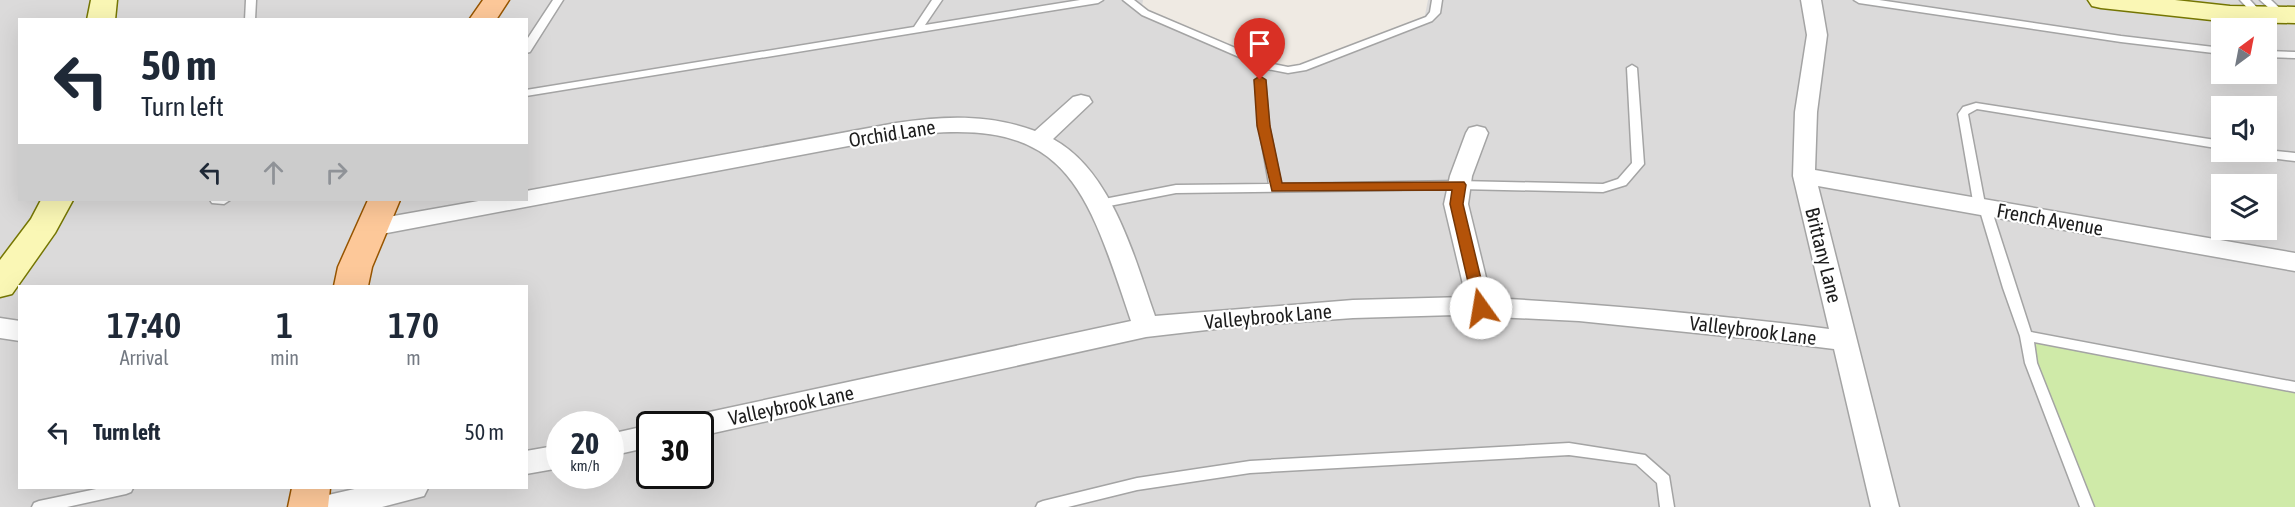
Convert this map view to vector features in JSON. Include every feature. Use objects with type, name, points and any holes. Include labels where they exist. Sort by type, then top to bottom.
[{"type":"main road","points":[[483,18],[496,0]]},
{"type":"main road","points":[[351,285],[355,267],[378,214]]},
{"type":"main road","points":[[308,507],[312,489]]},
{"type":"street","points":[[101,18],[104,0]]},
{"type":"street","name":"Brittany Lane","points":[[1811,0],[1817,35],[1806,112],[1804,176],[1885,507]]},
{"type":"street","points":[[2101,0],[2164,8],[2269,9]]},
{"type":"street","points":[[1038,140],[1081,102]]},
{"type":"street","name":"Orchid Lane","points":[[528,199],[933,126],[985,125],[1008,129],[1038,140],[1068,160],[1083,178],[1099,204],[1146,327]]},
{"type":"street","points":[[1477,133],[1459,185],[1456,204],[1481,308]]},
{"type":"street","name":"French Avenue","points":[[1804,176],[2295,262]]},
{"type":"street","points":[[0,285],[44,225],[56,201]]},
{"type":"street","name":"Orchid Lane","points":[[378,214],[506,201]]},
{"type":"street","name":"Valleybrook Lane","points":[[714,422],[1146,327],[1241,317],[1353,309],[1481,308],[1579,312],[1745,328],[1845,341]]},
{"type":"street","points":[[0,328],[18,331]]},
{"type":"street","points":[[528,463],[546,459]]},
{"type":"street","points":[[326,507],[409,489]]},
{"type":"lane","points":[[250,18],[251,0]]},
{"type":"lane","points":[[528,47],[558,0]]},
{"type":"lane","points":[[917,29],[937,0]]},
{"type":"lane","points":[[528,93],[1098,0]]},
{"type":"lane","points":[[1128,0],[1145,13],[1270,67],[1288,70],[1302,68],[1429,19],[1435,13],[1437,0]]},
{"type":"lane","points":[[1859,0],[2121,39],[2211,50]]},
{"type":"lane","points":[[2277,55],[2295,56]]},
{"type":"lane","points":[[1099,204],[1176,189],[1459,185],[1603,188],[1622,182],[1638,164],[1632,68]]},
{"type":"lane","points":[[1260,80],[1264,126],[1276,188]]},
{"type":"lane","points":[[2087,507],[2031,363],[2026,336],[1982,207],[1963,114],[1967,109],[1976,106],[2211,143]]},
{"type":"lane","points":[[2277,155],[2295,157]]},
{"type":"lane","points":[[2026,336],[2295,387]]},
{"type":"lane","points":[[1043,507],[1137,483],[1250,467],[1569,449],[1640,459],[1664,480],[1667,507]]},
{"type":"lane","points":[[39,507],[121,489]]},
{"type":"shaded area","points":[[0,0],[1143,0],[1141,13],[1274,69],[1304,70],[1423,25],[1428,0],[2295,0],[2295,388],[2089,507],[0,507]]},
{"type":"green space","points":[[2020,335],[2295,388],[2295,507],[2089,507]]},
{"type":"route","points":[[1260,80],[1264,126],[1276,188],[1459,185],[1456,204],[1481,308]]}]
